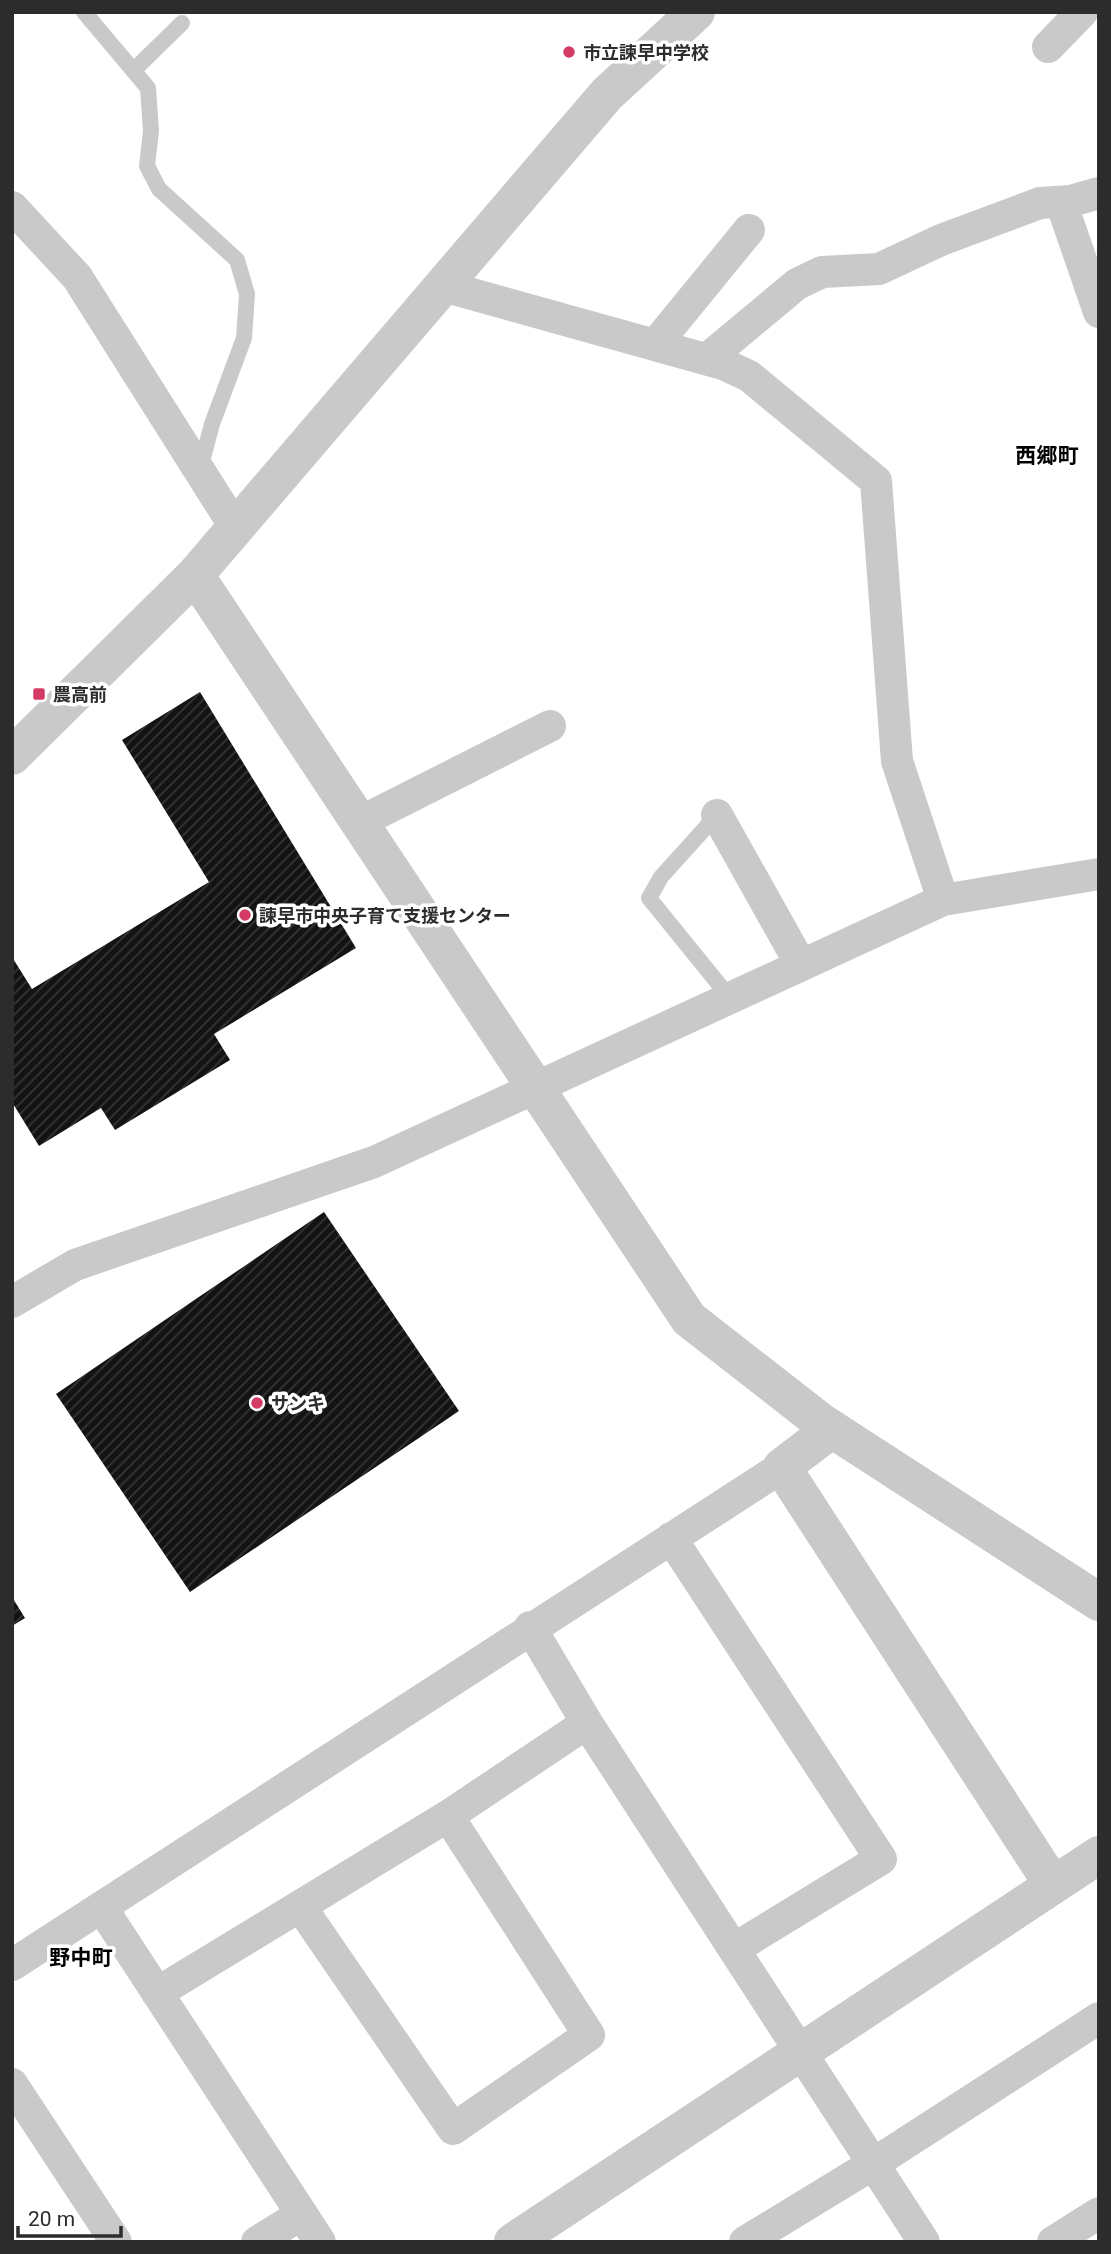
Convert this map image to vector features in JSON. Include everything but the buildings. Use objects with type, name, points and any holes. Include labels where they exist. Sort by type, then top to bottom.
[{"type":"street","points":[[12,756],[195,575],[607,94],[696,12]]},
{"type":"street","points":[[1048,47],[1082,12]]},
{"type":"street","points":[[707,359],[797,284],[822,272],[879,269],[941,240],[1040,203],[1061,202],[1099,193]]},
{"type":"street","points":[[1061,202],[1099,312]]},
{"type":"street","points":[[12,207],[76,277],[235,527]]},
{"type":"street","points":[[655,345],[750,230]]},
{"type":"street","points":[[443,286],[707,359],[749,376],[876,481],[897,761],[943,900]]},
{"type":"street","points":[[195,575],[690,1319],[832,1429],[1099,1602]]},
{"type":"street","points":[[360,822],[550,726]]},
{"type":"street","points":[[718,815],[801,965]]},
{"type":"street","points":[[12,1302],[75,1265],[374,1162],[943,900],[1099,874]]},
{"type":"street","points":[[12,1965],[530,1627],[782,1467],[832,1429]]},
{"type":"street","points":[[782,1467],[1053,1885]]},
{"type":"street","points":[[671,1538],[881,1859],[734,1949]]},
{"type":"street","points":[[530,1627],[587,1723],[924,2242]]},
{"type":"street","points":[[157,1993],[448,1816],[587,1723]]},
{"type":"street","points":[[300,1906],[453,2129],[589,2035],[448,1816]]},
{"type":"street","points":[[528,2238],[1099,1854]]},
{"type":"street","points":[[102,1908],[320,2242]]},
{"type":"street","points":[[745,2242],[873,2164],[1099,2018]]},
{"type":"street","points":[[12,2084],[116,2242]]},
{"type":"street","points":[[1053,2242],[1099,2213]]},
{"type":"street","points":[[257,2242],[302,2214]]},
{"type":"lane","points":[[84,12],[135,69],[148,88],[151,131],[147,166],[159,189],[237,260],[247,294],[243,338],[212,424],[199,471]]},
{"type":"lane","points":[[135,69],[182,23]]},
{"type":"lane","points":[[718,815],[661,877],[649,898],[730,998]]},
{"type":"place","name":"市立諫早中学校","points":[[569,52]]},
{"type":"place","name":"農高前","points":[[39,694]]},
{"type":"place","name":"諫早市中央子育て支援センター","points":[[245,915]]},
{"type":"place","name":"サンキ","points":[[257,1403]]},
{"type":"district","name":"西郷町","points":[[1047,456]]},
{"type":"district","name":"野中町","points":[[81,1958]]}]
